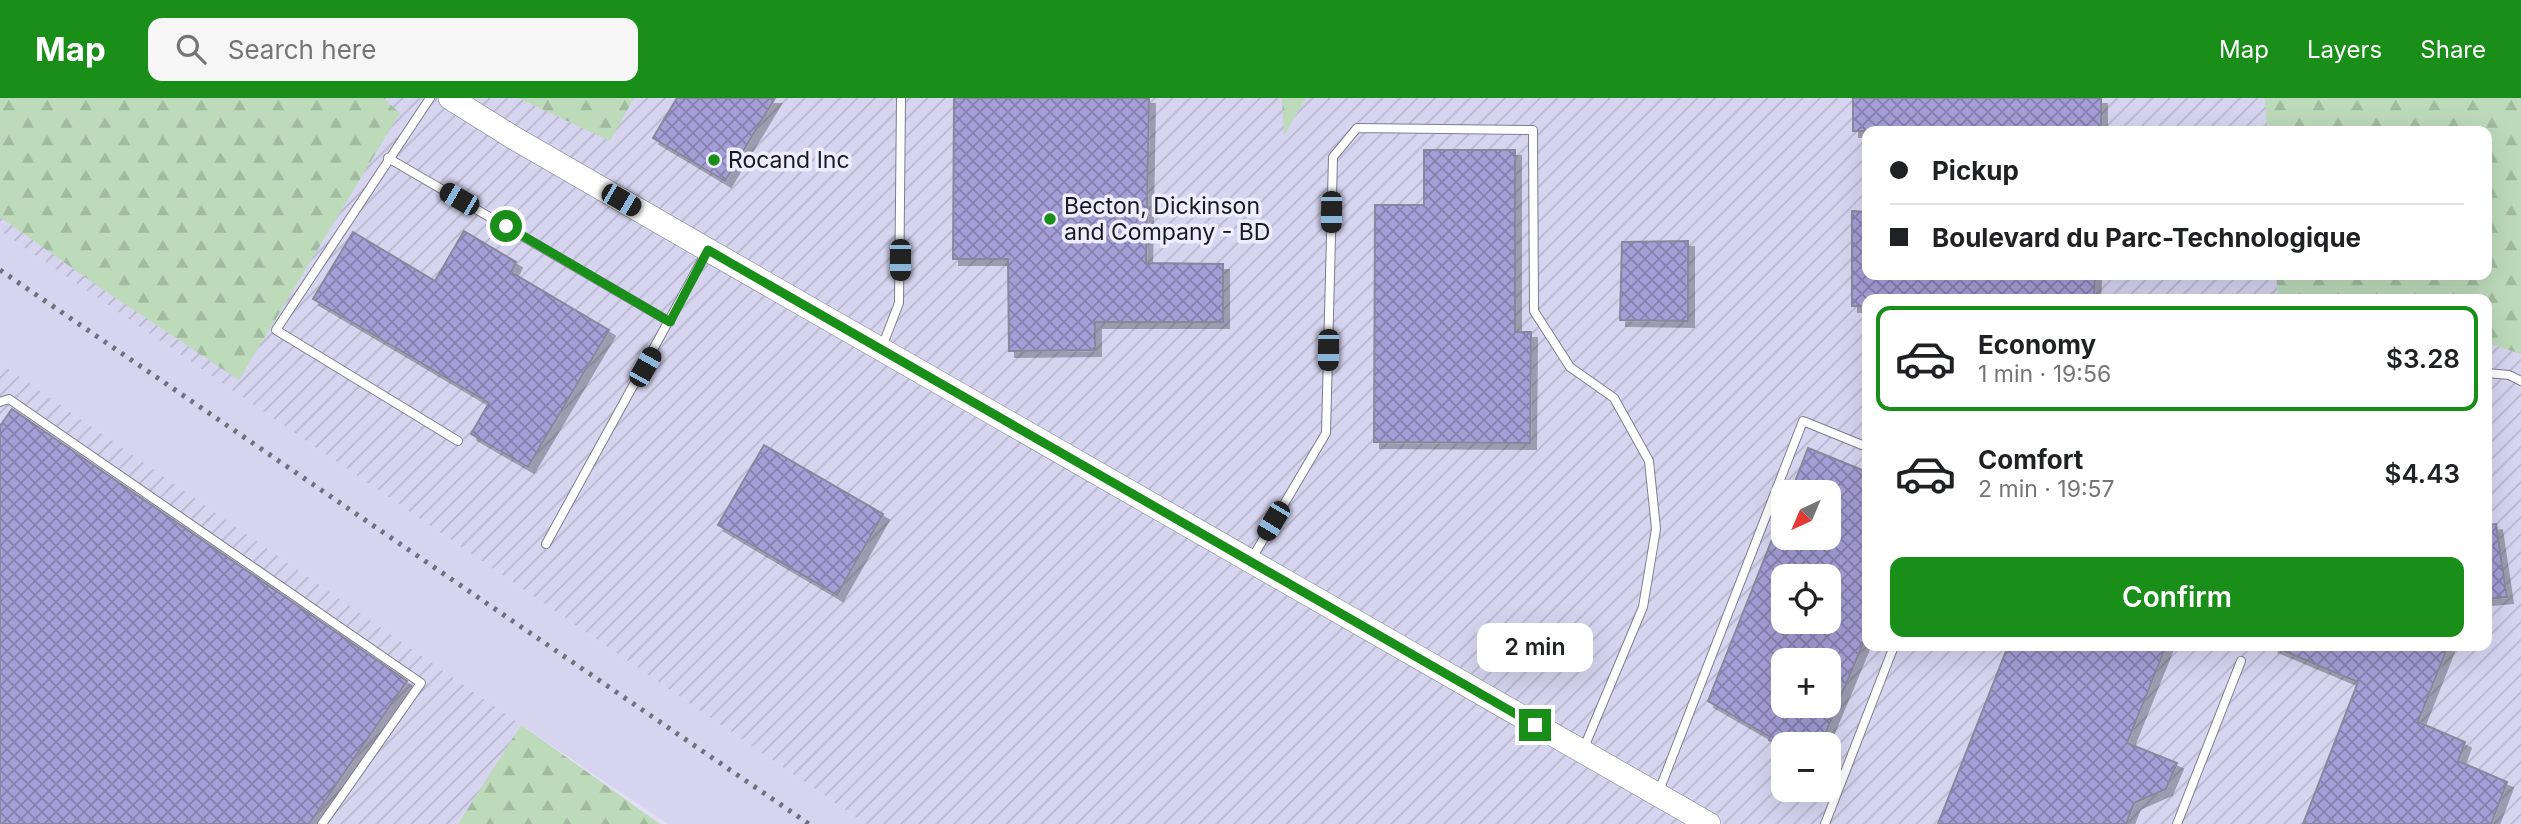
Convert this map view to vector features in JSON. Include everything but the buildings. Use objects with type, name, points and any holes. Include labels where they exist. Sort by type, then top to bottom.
[{"type":"street","points":[[450,98],[708,250],[1709,824]]},
{"type":"lane","points":[[430,98],[276,330],[458,441]]},
{"type":"lane","points":[[881,349],[899,303],[901,98]]},
{"type":"lane","points":[[1250,562],[1326,433],[1332,157],[1357,128],[1533,130],[1534,311],[1570,367],[1614,398],[1650,461],[1656,529],[1643,607],[1583,752]]},
{"type":"lane","points":[[388,158],[670,322]]},
{"type":"lane","points":[[546,544],[708,250]]},
{"type":"lane","points":[[2492,373],[2509,375],[2521,381]]},
{"type":"lane","points":[[0,402],[9,399],[421,683],[323,824]]},
{"type":"lane","points":[[1658,795],[1803,421],[1862,445]]},
{"type":"lane","points":[[1825,824],[1892,651]]},
{"type":"lane","points":[[2177,824],[2241,661]]},
{"type":"shaded area","points":[[0,98],[2521,98],[2521,824],[866,824],[0,231]]},
{"type":"shaded area","points":[[0,231],[866,824],[668,824],[521,725],[0,363]]},
{"type":"shaded area","points":[[0,363],[521,725],[660,824],[0,824]]},
{"type":"green space","points":[[0,98],[383,98],[400,113],[239,380],[0,217]]},
{"type":"green space","points":[[518,98],[634,98],[610,141]]},
{"type":"green space","points":[[1282,98],[1306,98],[1284,136]]},
{"type":"green space","points":[[2265,98],[2521,98],[2521,354],[2492,345],[2492,294],[2278,294],[2276,280],[2492,280],[2492,126],[2267,126]]},
{"type":"green space","points":[[521,725],[660,824],[458,824]]},
{"type":"railway","points":[[0,270],[809,824]]},
{"type":"place","name":"Rocand Inc","points":[[714,160]]},
{"type":"place","name":"Becton, Dickinson and Company - BD","points":[[1050,219]]},
{"type":"route","points":[[506,226],[670,322],[708,250],[1535,725]]}]
